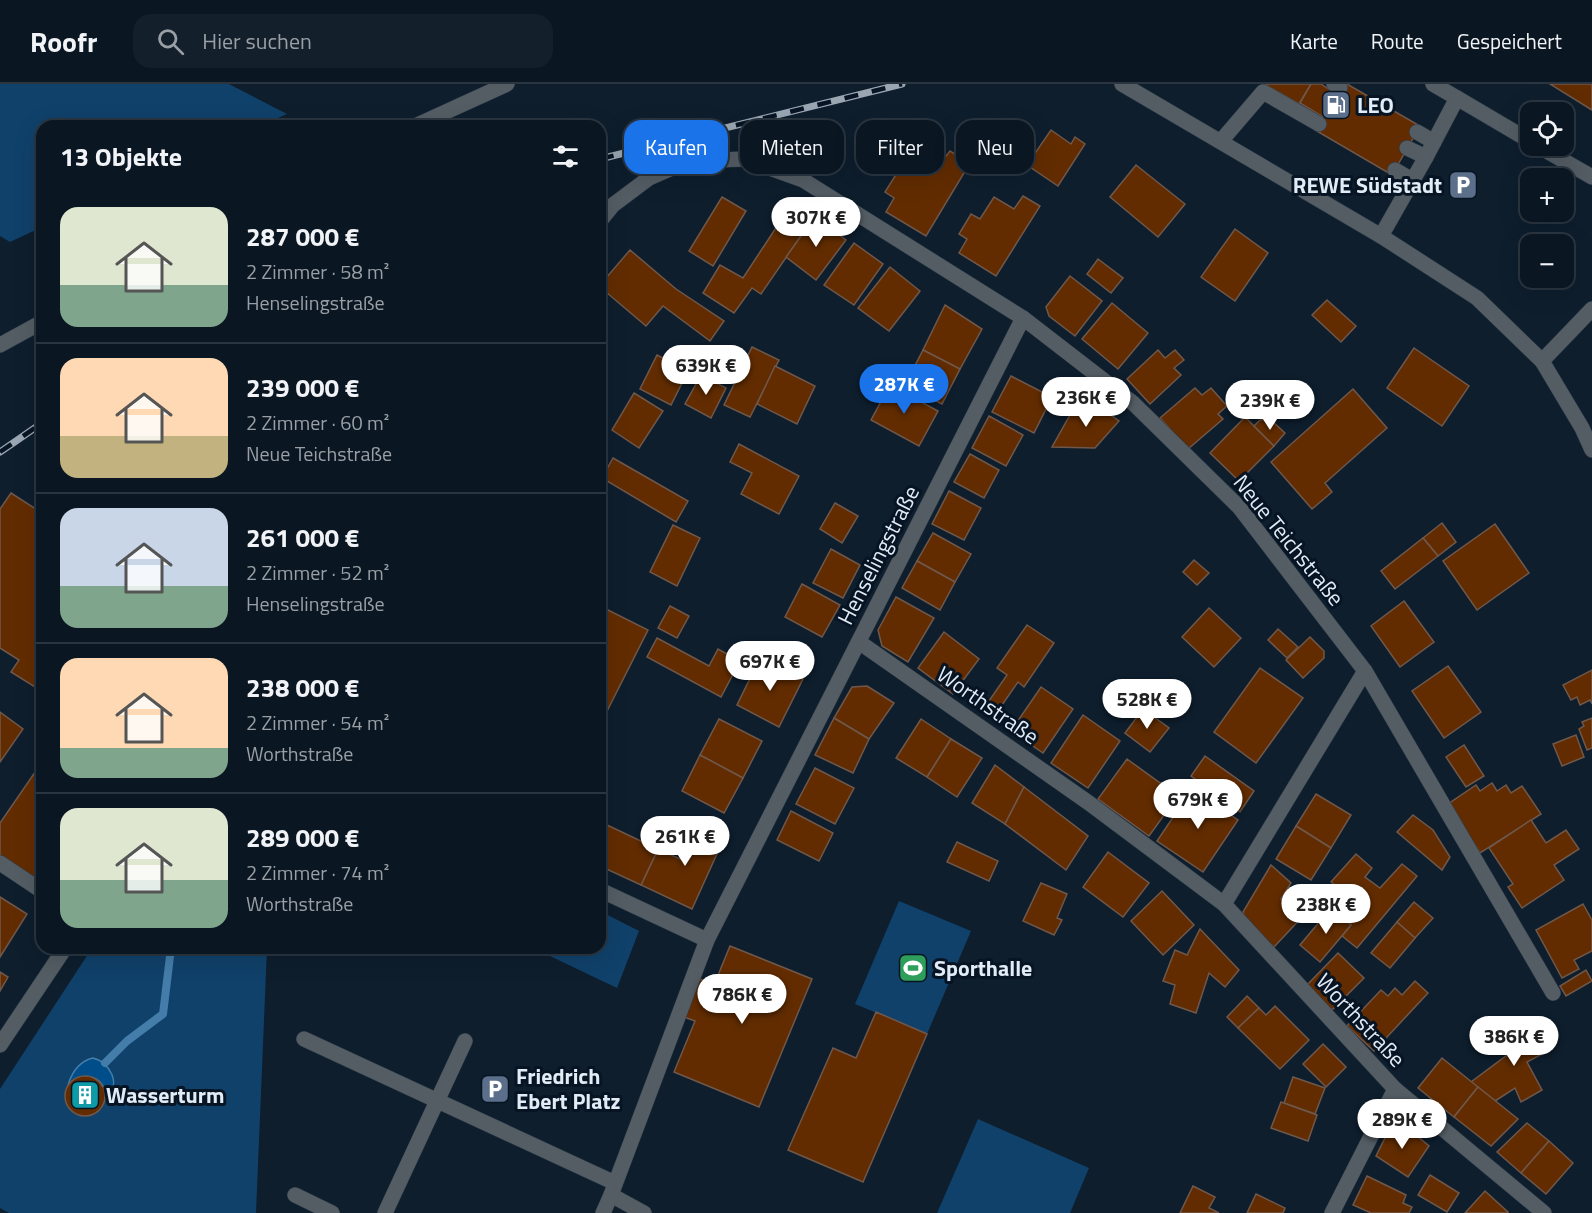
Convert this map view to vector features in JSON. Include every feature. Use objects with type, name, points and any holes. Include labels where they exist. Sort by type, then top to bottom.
[{"type":"street","points":[[428,120],[507,84]]},
{"type":"street","points":[[1122,84],[1381,236],[1477,298],[1542,361],[1582,428],[1592,450]]},
{"type":"street","points":[[1433,84],[1520,135]]},
{"type":"street","points":[[1221,141],[1264,88],[1316,119]]},
{"type":"street","points":[[1381,236],[1457,99]]},
{"type":"street","points":[[1417,132],[1434,142]]},
{"type":"street","points":[[1407,148],[1426,157]]},
{"type":"street","points":[[1555,156],[1592,177]]},
{"type":"street","name":"Neue Teichstraße","points":[[606,214],[613,205],[649,178],[688,161],[745,159],[803,180],[1023,318],[1133,403],[1239,507],[1365,670],[1553,993]]},
{"type":"street","points":[[1395,170],[1412,180]]},
{"type":"street","points":[[1542,361],[1592,309]]},
{"type":"street","name":"Henselingstraße","points":[[603,1213],[707,940],[1023,318]]},
{"type":"street","points":[[0,345],[36,325]]},
{"type":"street","name":"Worthstraße","points":[[859,642],[1089,803],[1224,904],[1395,1089],[1544,1213]]},
{"type":"street","points":[[1224,904],[1365,670]]},
{"type":"street","points":[[0,863],[36,887]]},
{"type":"street","points":[[606,893],[707,940]]},
{"type":"street","points":[[0,1045],[61,954]]},
{"type":"street","points":[[304,1039],[437,1100],[613,1189],[644,1213]]},
{"type":"street","points":[[385,1213],[465,1041]]},
{"type":"street","points":[[1332,1213],[1395,1089]]},
{"type":"street","points":[[295,1195],[332,1213]]},
{"type":"shaded area","points":[[0,84],[229,84],[287,114],[274,120],[36,120],[36,230],[10,242],[0,236]]},
{"type":"shaded area","name":"Sporthalle","points":[[899,901],[971,931],[927,1034],[855,1004]]},
{"type":"shaded area","points":[[606,914],[639,931],[617,988],[546,954],[606,954]]},
{"type":"shaded area","points":[[88,954],[267,954],[256,1213],[9,1213],[0,1208],[0,1089]]},
{"type":"shaded area","points":[[93,1058],[104,1064],[112,1074],[113,1086],[106,1097],[101,1083],[92,1077],[80,1078],[68,1085],[77,1068]]},
{"type":"shaded area","points":[[978,1119],[1089,1168],[1070,1213],[937,1213]]},
{"type":"building","points":[[1264,84],[1311,84],[1299,104]]},
{"type":"building","points":[[1311,84],[1321,84],[1336,94],[1342,84],[1347,84],[1420,126],[1392,175],[1315,130],[1323,117],[1300,103]]},
{"type":"building","points":[[1550,84],[1592,84],[1592,110]]},
{"type":"building","points":[[1051,130],[1071,144],[1075,137],[1085,144],[1058,186],[1034,170],[1034,155]]},
{"type":"building","points":[[950,151],[956,155],[956,174],[963,174],[926,236],[886,212],[894,198],[885,192],[896,174],[944,174],[944,159]]},
{"type":"building","points":[[1136,165],[1185,204],[1158,237],[1110,197]]},
{"type":"building","points":[[1023,196],[1040,206],[996,276],[959,253],[967,239],[959,234],[971,214],[980,219],[994,197],[1014,209]]},
{"type":"building","points":[[722,197],[746,211],[713,266],[689,251]]},
{"type":"building","points":[[783,217],[805,230],[761,294],[752,288],[734,313],[703,293],[720,265],[743,278]]},
{"type":"building","points":[[815,217],[846,240],[816,280],[786,257]]},
{"type":"building","points":[[1235,229],[1268,253],[1235,301],[1201,277]]},
{"type":"building","points":[[854,243],[883,264],[854,305],[824,285]]},
{"type":"building","points":[[630,250],[676,289],[724,321],[710,341],[663,306],[646,326],[606,292],[606,278]]},
{"type":"building","points":[[1098,259],[1123,278],[1111,293],[1087,274]]},
{"type":"building","points":[[890,267],[920,291],[889,331],[858,308]]},
{"type":"building","points":[[1070,276],[1102,301],[1075,336],[1049,316],[1046,307]]},
{"type":"building","points":[[1327,300],[1356,326],[1341,342],[1312,315]]},
{"type":"building","points":[[1112,303],[1148,333],[1118,369],[1082,339]]},
{"type":"building","points":[[945,305],[982,329],[960,369],[923,350]]},
{"type":"building","points":[[752,347],[779,360],[750,417],[724,405]]},
{"type":"building","points":[[1414,348],[1469,386],[1442,426],[1387,388]]},
{"type":"building","points":[[923,350],[960,369],[942,404],[905,385]]},
{"type":"building","points":[[1158,350],[1165,358],[1175,350],[1184,360],[1174,368],[1181,375],[1150,404],[1127,379]]},
{"type":"building","points":[[657,355],[688,371],[671,405],[640,389]]},
{"type":"building","points":[[775,366],[815,386],[797,424],[757,404]]},
{"type":"building","points":[[701,375],[726,388],[711,418],[685,404]]},
{"type":"building","points":[[1011,376],[1052,397],[1034,433],[992,412]]},
{"type":"building","points":[[890,385],[938,411],[919,446],[871,420]]},
{"type":"building","points":[[1195,388],[1202,395],[1211,388],[1227,406],[1218,414],[1223,419],[1188,449],[1160,418]]},
{"type":"building","points":[[1353,389],[1387,428],[1325,483],[1332,492],[1312,509],[1271,462]]},
{"type":"building","points":[[634,393],[663,411],[639,448],[612,430]]},
{"type":"building","points":[[1092,402],[1119,421],[1095,448],[1052,447],[1070,415]]},
{"type":"building","points":[[989,416],[1023,435],[1006,466],[972,448]]},
{"type":"building","points":[[1245,417],[1274,446],[1239,481],[1210,453]]},
{"type":"building","points":[[1270,419],[1285,433],[1274,446],[1254,426],[1260,420]]},
{"type":"building","points":[[739,444],[799,476],[779,514],[741,494],[752,473],[730,462]]},
{"type":"building","points":[[970,454],[999,470],[984,498],[954,482]]},
{"type":"building","points":[[613,458],[688,501],[676,522],[606,480],[606,471]]},
{"type":"building","points":[[949,491],[981,508],[964,540],[932,524]]},
{"type":"building","points":[[11,493],[36,509],[35,687],[11,672],[19,660],[0,648],[0,509]]},
{"type":"building","points":[[835,503],[858,516],[842,543],[820,529]]},
{"type":"building","points":[[1442,523],[1456,542],[1438,556],[1423,538]]},
{"type":"building","points":[[1495,524],[1529,573],[1477,610],[1443,561]]},
{"type":"building","points":[[673,525],[700,538],[677,586],[650,572]]},
{"type":"building","points":[[933,533],[971,554],[955,582],[917,561]]},
{"type":"building","points":[[1423,538],[1438,556],[1395,589],[1381,571]]},
{"type":"building","points":[[831,549],[860,565],[843,598],[813,583]]},
{"type":"building","points":[[1194,560],[1209,573],[1197,585],[1183,572]]},
{"type":"building","points":[[917,561],[955,582],[940,610],[902,588]]},
{"type":"building","points":[[802,584],[840,605],[822,637],[785,617]]},
{"type":"building","points":[[896,597],[934,618],[908,662],[882,646],[878,630]]},
{"type":"building","points":[[1404,601],[1434,642],[1400,667],[1371,626]]},
{"type":"building","points":[[670,606],[689,616],[677,638],[658,628]]},
{"type":"building","points":[[1209,608],[1241,638],[1214,667],[1182,637]]},
{"type":"building","points":[[606,609],[648,630],[606,713]]},
{"type":"building","points":[[1027,625],[1054,643],[1024,687],[1018,682],[993,718],[982,711],[1007,675],[997,668]]},
{"type":"building","points":[[1278,629],[1298,647],[1287,658],[1268,640]]},
{"type":"building","points":[[944,632],[979,659],[953,694],[918,668]]},
{"type":"building","points":[[1310,637],[1324,651],[1324,658],[1303,678],[1286,660]]},
{"type":"building","points":[[657,638],[709,666],[718,649],[740,661],[721,697],[647,657]]},
{"type":"building","points":[[760,658],[803,679],[779,727],[737,705]]},
{"type":"building","points":[[1448,666],[1481,712],[1444,738],[1412,691]]},
{"type":"building","points":[[1260,668],[1303,698],[1256,763],[1214,732]]},
{"type":"building","points":[[1592,670],[1592,704],[1590,700],[1580,705],[1577,697],[1571,700],[1563,685]]},
{"type":"building","points":[[867,686],[894,703],[869,739],[834,718],[852,687]]},
{"type":"building","points":[[1041,687],[1073,709],[1043,753],[1011,731]]},
{"type":"building","points":[[1143,709],[1169,728],[1150,752],[1125,733]]},
{"type":"building","points":[[0,712],[23,729],[0,762]]},
{"type":"building","points":[[1083,715],[1120,741],[1088,788],[1051,763]]},
{"type":"building","points":[[834,718],[869,739],[853,773],[815,755]]},
{"type":"building","points":[[1592,718],[1592,748],[1587,750],[1579,729],[1584,726],[1582,722]]},
{"type":"building","points":[[719,719],[762,741],[743,778],[700,755]]},
{"type":"building","points":[[921,719],[951,739],[927,777],[896,758]]},
{"type":"building","points":[[1576,735],[1584,757],[1562,766],[1553,744]]},
{"type":"building","points":[[951,739],[982,758],[957,797],[927,777]]},
{"type":"building","points":[[1464,745],[1484,776],[1466,787],[1446,757]]},
{"type":"building","points":[[700,755],[743,778],[724,813],[682,791]]},
{"type":"building","points":[[1205,756],[1254,791],[1240,812],[1191,776]]},
{"type":"building","points":[[1127,759],[1178,796],[1149,836],[1098,799]]},
{"type":"building","points":[[995,765],[1024,787],[1005,824],[972,803]]},
{"type":"building","points":[[815,768],[854,788],[835,824],[796,804]]},
{"type":"building","points":[[36,771],[36,879],[34,882],[0,859],[0,823]]},
{"type":"building","points":[[1492,783],[1497,791],[1506,785],[1511,793],[1522,786],[1541,814],[1480,853],[1448,804],[1476,785],[1480,791]]},
{"type":"building","points":[[1024,787],[1088,836],[1066,870],[1005,824]]},
{"type":"building","points":[[1192,789],[1238,820],[1203,872],[1157,841]]},
{"type":"building","points":[[1316,794],[1351,815],[1331,848],[1296,826]]},
{"type":"building","points":[[791,811],[833,833],[819,861],[777,840]]},
{"type":"building","points":[[1413,815],[1433,830],[1450,857],[1442,870],[1397,832]]},
{"type":"building","points":[[1531,820],[1546,843],[1566,830],[1579,849],[1554,865],[1564,880],[1522,908],[1508,887],[1513,884],[1489,848]]},
{"type":"building","points":[[697,821],[726,834],[692,909],[641,885],[658,849],[680,859]]},
{"type":"building","points":[[607,825],[658,849],[641,885],[606,869]]},
{"type":"building","points":[[1296,826],[1331,848],[1311,880],[1276,859]]},
{"type":"building","points":[[957,842],[998,861],[989,881],[947,862]]},
{"type":"building","points":[[1108,852],[1149,883],[1123,917],[1083,887]]},
{"type":"building","points":[[1356,854],[1372,868],[1365,877],[1380,888],[1402,864],[1417,876],[1357,948],[1342,936],[1351,925],[1331,908],[1346,893],[1331,882]]},
{"type":"building","points":[[1271,865],[1291,883],[1281,899],[1303,916],[1274,947],[1247,923],[1243,912]]},
{"type":"building","points":[[1041,883],[1067,894],[1057,918],[1062,920],[1054,935],[1023,921]]},
{"type":"building","points":[[1162,891],[1194,925],[1163,955],[1131,921]]},
{"type":"building","points":[[0,897],[27,914],[0,957]]},
{"type":"building","points":[[1414,902],[1433,918],[1415,938],[1397,922]]},
{"type":"building","points":[[1583,904],[1592,920],[1592,951],[1574,960],[1579,969],[1562,978],[1536,930]]},
{"type":"building","points":[[1331,908],[1351,925],[1320,962],[1300,945]]},
{"type":"building","points":[[1397,922],[1415,938],[1390,968],[1371,953]]},
{"type":"building","points":[[1200,929],[1239,970],[1225,987],[1209,973],[1196,1013],[1170,1004],[1175,985],[1163,981],[1175,950],[1187,955]]},
{"type":"building","points":[[730,946],[812,979],[759,1107],[674,1072],[695,1021],[684,1017],[700,979],[714,985]]},
{"type":"building","points":[[1338,953],[1364,978],[1332,1010],[1307,985]]},
{"type":"building","points":[[1586,970],[1592,981],[1566,996],[1560,986]]},
{"type":"building","points":[[0,972],[8,977],[0,991]]},
{"type":"building","points":[[1415,981],[1428,993],[1374,1051],[1347,1026],[1381,990],[1388,996],[1395,988],[1402,995]]},
{"type":"building","points":[[1247,996],[1259,1008],[1238,1028],[1227,1017]]},
{"type":"building","points":[[1275,1006],[1309,1040],[1280,1069],[1238,1028],[1259,1008],[1266,1015]]},
{"type":"building","points":[[876,1012],[927,1034],[863,1182],[788,1150],[833,1048],[856,1058]]},
{"type":"building","points":[[1527,1021],[1546,1052],[1527,1062],[1542,1090],[1521,1102],[1515,1088],[1495,1101],[1471,1082],[1515,1049],[1504,1033]]},
{"type":"building","points":[[1323,1044],[1346,1067],[1326,1087],[1303,1064]]},
{"type":"building","points":[[1442,1058],[1478,1087],[1454,1117],[1418,1088]]},
{"type":"building","name":"Wasserturm","points":[[85,1076],[93,1077],[99,1082],[104,1088],[104,1104],[99,1110],[93,1115],[85,1116],[77,1115],[71,1110],[66,1104],[65,1096],[66,1088],[71,1082],[77,1077]]},
{"type":"building","points":[[1293,1077],[1325,1088],[1315,1114],[1284,1103]]},
{"type":"building","points":[[1478,1087],[1518,1119],[1491,1146],[1454,1117]]},
{"type":"building","points":[[1281,1102],[1317,1115],[1308,1141],[1271,1128]]},
{"type":"building","points":[[1527,1123],[1549,1141],[1521,1173],[1497,1152]]},
{"type":"building","points":[[1404,1125],[1429,1146],[1408,1177],[1376,1156],[1390,1128]]},
{"type":"building","points":[[1549,1141],[1573,1163],[1546,1194],[1521,1173]]},
{"type":"building","points":[[1430,1175],[1459,1193],[1447,1212],[1418,1195]]},
{"type":"building","points":[[1367,1176],[1406,1195],[1403,1203],[1412,1207],[1409,1213],[1371,1213],[1353,1205]]},
{"type":"building","points":[[1193,1186],[1215,1197],[1209,1208],[1219,1213],[1180,1213]]},
{"type":"building","points":[[1485,1191],[1508,1212],[1508,1213],[1465,1213]]},
{"type":"building","points":[[1256,1194],[1285,1208],[1283,1213],[1247,1213]]},
{"type":"waterway","points":[[105,1063],[127,1041],[163,1014],[170,954]]},
{"type":"railway","points":[[606,158],[902,84]]},
{"type":"railway","points":[[0,452],[36,427]]},
{"type":"place","name":"LEO","points":[[1336,105]]},
{"type":"place","name":"REWE Südstadt","points":[[1463,185]]},
{"type":"place","name":"Sporthalle","points":[[913,968]]},
{"type":"place","name":"Friedrich Ebert Platz","points":[[495,1089]]},
{"type":"place","name":"Wasserturm","points":[[85,1095]]}]
